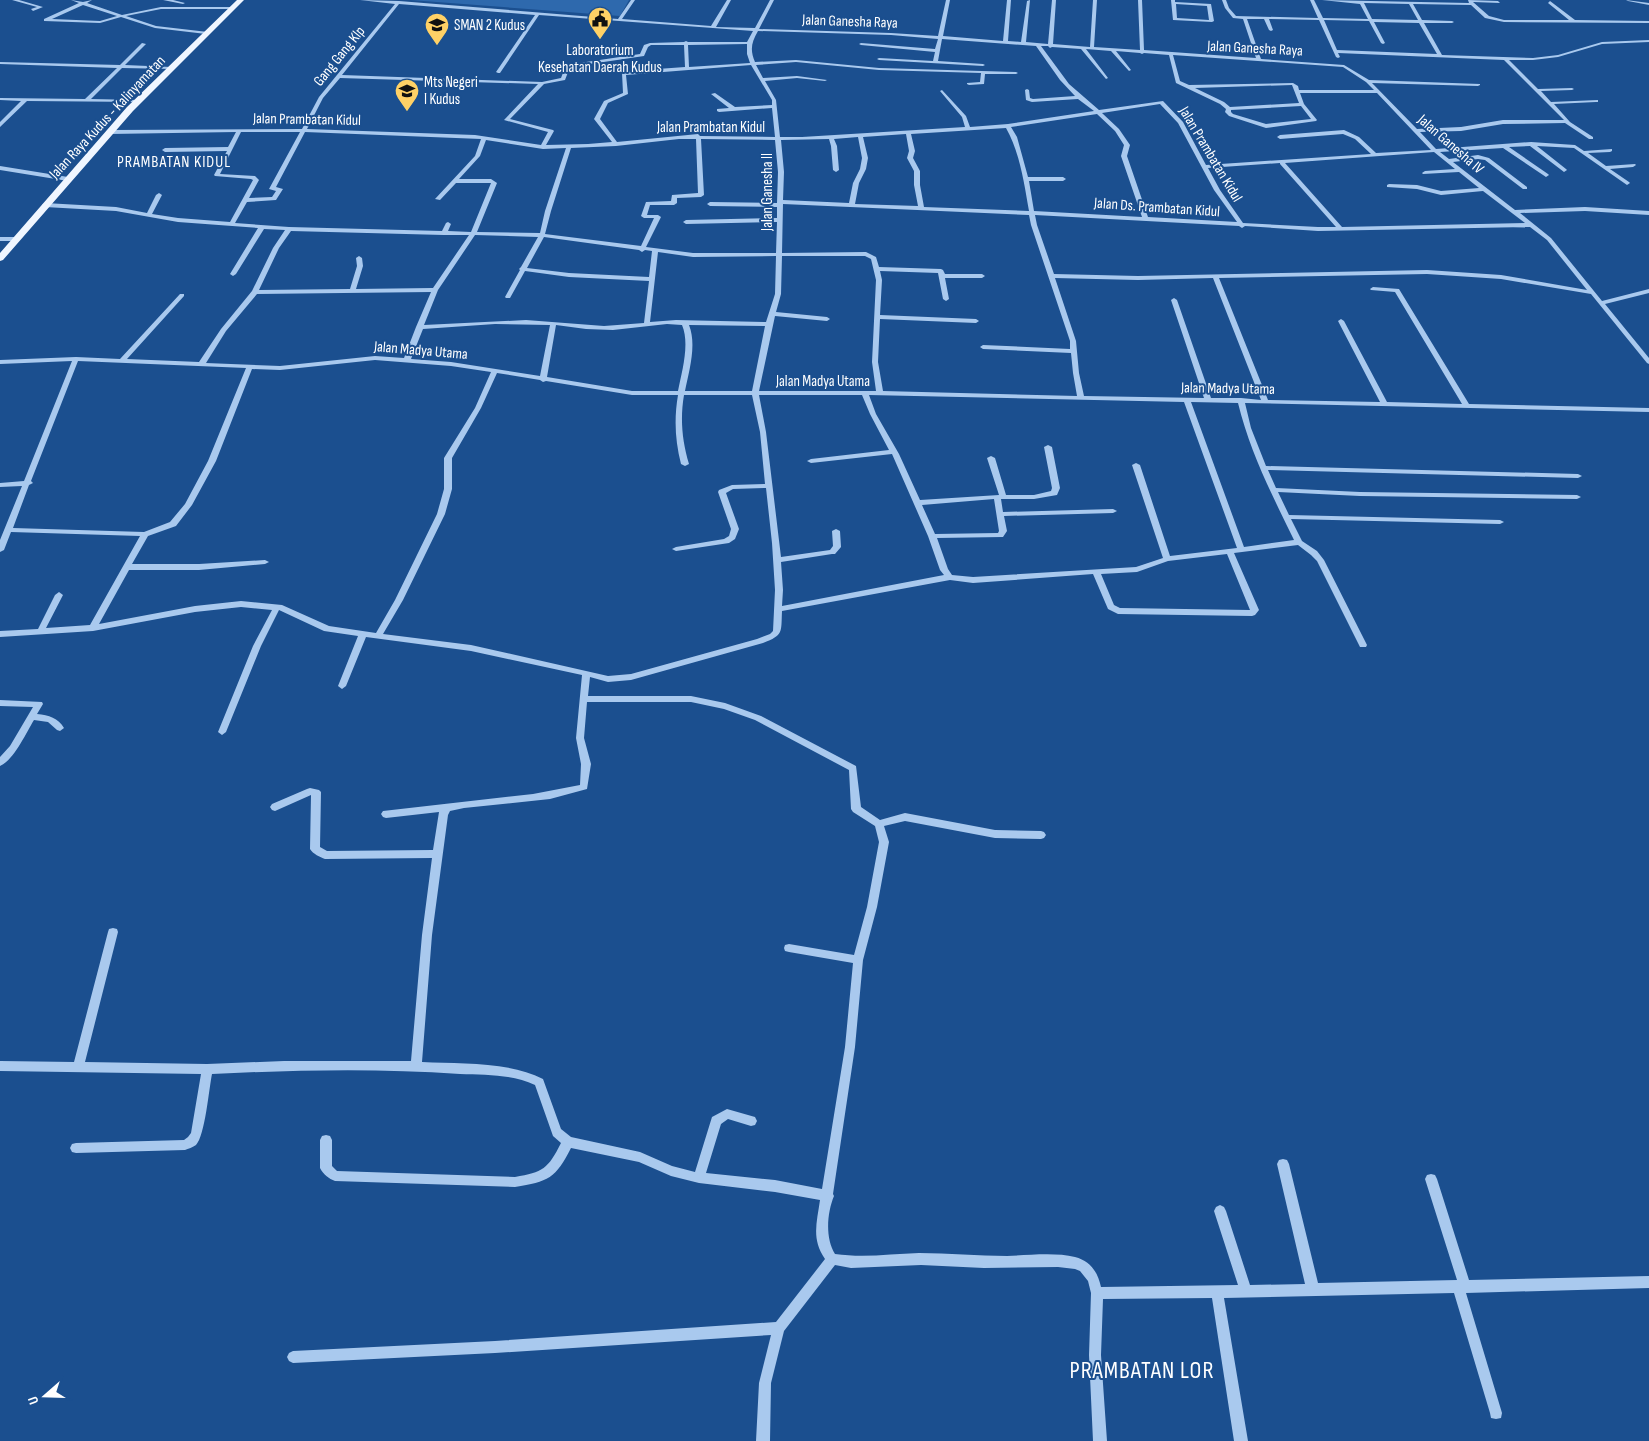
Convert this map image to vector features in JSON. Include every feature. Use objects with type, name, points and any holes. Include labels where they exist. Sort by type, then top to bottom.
[{"type":"main road","name":"Jalan Raya Kudus - Kalinyamatan","points":[[0,258],[138,101],[241,0]]},
{"type":"street","points":[[14,0],[41,7],[33,10]]},
{"type":"street","points":[[73,0],[155,27],[206,33]]},
{"type":"street","points":[[90,0],[46,20],[90,23],[147,10],[184,7],[233,8]]},
{"type":"street","points":[[165,0],[184,4],[184,7]]},
{"type":"street","name":"Jalan Ganesha Raya","points":[[362,0],[714,28],[940,38],[1092,50],[1338,65]]},
{"type":"street","points":[[619,20],[632,0]]},
{"type":"street","points":[[714,28],[728,0]]},
{"type":"street","points":[[338,76],[542,83],[563,78],[568,66],[642,55],[648,45],[678,42],[749,43],[754,30],[772,0]]},
{"type":"street","points":[[936,62],[948,0]]},
{"type":"street","points":[[1005,43],[1009,0]]},
{"type":"street","points":[[1050,47],[1054,0]]},
{"type":"street","points":[[1092,50],[1095,0]]},
{"type":"street","points":[[1140,0],[1142,53]]},
{"type":"street","points":[[1224,0],[1232,15],[1245,18],[1452,22]]},
{"type":"street","points":[[1312,0],[1336,52],[1338,65]]},
{"type":"street","points":[[1324,0],[1360,3],[1383,1],[1498,2]]},
{"type":"street","points":[[1628,0],[1649,4]]},
{"type":"street","points":[[1023,44],[1029,1]]},
{"type":"street","name":"Gang Gang Klp","points":[[303,129],[338,76],[400,2]]},
{"type":"street","points":[[1173,2],[1209,5],[1212,21],[1175,19],[1173,2]]},
{"type":"street","points":[[1410,2],[1440,56]]},
{"type":"street","points":[[1471,2],[1484,14],[1497,20],[1649,22]]},
{"type":"street","points":[[1550,2],[1573,21]]},
{"type":"street","points":[[1360,3],[1383,43]]},
{"type":"street","points":[[498,72],[538,14]]},
{"type":"street","points":[[1245,18],[1259,60]]},
{"type":"street","points":[[1266,18],[1271,30]]},
{"type":"street","points":[[1604,21],[1616,30]]},
{"type":"street","points":[[678,42],[685,25]]},
{"type":"street","points":[[1336,52],[1504,59],[1553,56],[1602,42],[1649,41]]},
{"type":"street","points":[[686,42],[687,67]]},
{"type":"street","name":"Jalan Ganesha II","points":[[749,43],[753,62],[772,94],[780,140],[781,203],[778,294],[769,324],[755,393]]},
{"type":"street","points":[[87,100],[144,44]]},
{"type":"street","points":[[861,44],[938,51]]},
{"type":"street","points":[[1038,45],[1054,70],[1078,97],[1099,110],[1118,130],[1127,145],[1124,156],[1145,218]]},
{"type":"street","points":[[1083,49],[1106,78]]},
{"type":"street","points":[[1113,51],[1129,70]]},
{"type":"street","points":[[1171,55],[1177,81],[1188,87],[1225,105],[1231,115],[1266,126],[1314,120],[1302,104],[1294,84],[1188,87]]},
{"type":"street","points":[[879,59],[933,64],[936,62],[983,65]]},
{"type":"street","points":[[1504,59],[1538,90],[1567,119],[1567,122]]},
{"type":"street","points":[[616,144],[597,119],[606,102],[626,94],[625,73],[753,62],[813,62],[879,69],[983,73],[1016,72]]},
{"type":"street","points":[[0,63],[171,68]]},
{"type":"street","name":"Jalan Ganesha IV","points":[[1338,65],[1356,72],[1368,81],[1434,150],[1549,239],[1649,362]]},
{"type":"street","points":[[969,84],[982,83],[983,73]]},
{"type":"street","points":[[762,80],[797,77],[824,80]]},
{"type":"street","points":[[1368,81],[1478,85]]},
{"type":"street","points":[[542,83],[507,120],[551,131],[542,147]]},
{"type":"street","points":[[1538,90],[1572,89]]},
{"type":"street","points":[[1027,90],[1028,99],[1032,101],[1078,97]]},
{"type":"street","points":[[942,91],[964,117],[968,129]]},
{"type":"street","points":[[1297,91],[1377,92]]},
{"type":"street","points":[[713,94],[732,108]]},
{"type":"street","points":[[0,99],[138,101]]},
{"type":"street","points":[[0,124],[26,99]]},
{"type":"street","points":[[1551,103],[1596,101]]},
{"type":"street","name":"Jalan Prambatan Kidul","points":[[110,132],[303,129],[484,138],[542,147],[616,144],[698,136],[780,140],[968,129],[1008,126],[1099,110],[1162,102],[1180,122],[1188,140],[1242,226]]},
{"type":"street","points":[[1229,109],[1302,104]]},
{"type":"street","points":[[719,110],[774,106]]},
{"type":"street","points":[[1415,131],[1461,129],[1504,122],[1567,122],[1591,138]]},
{"type":"street","points":[[1008,126],[1014,137],[1026,179],[1032,213],[1058,290],[1058,300],[1073,341],[1081,397]]},
{"type":"street","points":[[245,200],[274,199],[280,189],[272,189],[303,129]]},
{"type":"street","points":[[231,225],[256,180],[255,178],[217,175],[240,130]]},
{"type":"street","points":[[1280,137],[1345,132],[1356,138],[1375,155]]},
{"type":"street","points":[[908,133],[912,151],[910,158],[918,173],[917,185],[921,208]]},
{"type":"street","points":[[642,250],[658,216],[644,216],[648,203],[674,203],[674,196],[701,195],[698,136]]},
{"type":"street","points":[[852,204],[856,184],[866,158],[860,136]]},
{"type":"street","points":[[438,199],[477,156],[484,138]]},
{"type":"street","points":[[831,138],[834,146],[836,170]]},
{"type":"street","points":[[1206,168],[1531,144],[1573,146],[1585,152],[1627,183]]},
{"type":"street","points":[[1531,144],[1564,170]]},
{"type":"street","points":[[508,297],[542,236],[548,211],[570,146]]},
{"type":"street","points":[[1506,147],[1546,175]]},
{"type":"street","points":[[165,150],[229,149]]},
{"type":"street","points":[[1585,152],[1610,150]]},
{"type":"street","points":[[1447,161],[1474,158],[1487,159],[1524,188]]},
{"type":"street","points":[[1282,162],[1341,229]]},
{"type":"street","points":[[1606,168],[1634,165]]},
{"type":"street","points":[[0,168],[68,179]]},
{"type":"street","points":[[1425,173],[1459,170]]},
{"type":"street","points":[[1026,179],[1063,179]]},
{"type":"street","points":[[408,360],[419,327],[435,290],[473,234],[494,183],[491,180],[456,181]]},
{"type":"street","points":[[1390,186],[1417,187],[1441,194],[1484,189]]},
{"type":"street","points":[[149,215],[160,196]]},
{"type":"street","name":"Jalan Ds. Prambatan Kidul","points":[[710,204],[852,204],[1145,218],[1242,226],[1341,229],[1532,225]]},
{"type":"street","points":[[45,205],[103,208],[231,225],[289,230],[542,236],[693,255],[779,256],[860,253],[872,255],[878,280],[875,362],[880,394]]},
{"type":"street","points":[[1514,212],[1585,209],[1649,213]]},
{"type":"street","points":[[686,222],[780,220]]},
{"type":"street","points":[[444,233],[448,224]]},
{"type":"street","points":[[233,274],[262,227]]},
{"type":"street","points":[[201,365],[223,330],[255,292],[276,248],[289,230]]},
{"type":"street","points":[[0,239],[16,239]]},
{"type":"street","points":[[646,323],[655,251]]},
{"type":"street","points":[[352,292],[360,266],[358,258]]},
{"type":"street","points":[[522,269],[569,275],[652,279]]},
{"type":"street","points":[[876,269],[943,272],[946,300]]},
{"type":"street","points":[[1053,277],[1217,279],[1427,272],[1501,277],[1594,293]]},
{"type":"street","points":[[944,276],[982,276]]},
{"type":"street","points":[[1217,279],[1223,298],[1266,401]]},
{"type":"street","points":[[1373,289],[1397,290],[1467,406]]},
{"type":"street","points":[[255,292],[435,290]]},
{"type":"street","points":[[1602,303],[1649,291]]},
{"type":"street","points":[[122,360],[182,295]]},
{"type":"street","points":[[1174,300],[1208,400]]},
{"type":"street","points":[[772,314],[827,319]]},
{"type":"street","points":[[877,318],[976,321]]},
{"type":"street","points":[[1341,320],[1384,404]]},
{"type":"street","points":[[419,327],[474,323],[553,324],[616,328],[646,323],[769,324]]},
{"type":"street","points":[[543,380],[553,324]]},
{"type":"street","points":[[685,324],[688,331],[688,348],[681,394],[679,426],[685,464]]},
{"type":"street","points":[[983,347],[1074,351]]},
{"type":"street","name":"Jalan Madya Utama","points":[[0,362],[76,359],[122,360],[249,368],[306,366],[355,358],[408,360],[495,371],[618,392],[681,394],[865,392],[880,394],[1241,400],[1649,410]]},
{"type":"street","points":[[0,550],[76,359]]},
{"type":"street","points":[[9,530],[145,534],[173,524],[188,505],[212,461],[249,368]]},
{"type":"street","points":[[378,636],[399,600],[441,514],[448,489],[448,458],[478,408],[495,371]]},
{"type":"street","points":[[865,392],[872,414],[894,452],[932,536],[944,570],[950,577]]},
{"type":"street","points":[[0,634],[93,628],[218,606],[240,604],[289,611],[318,626],[363,634],[471,648],[608,679],[631,677],[760,641],[773,636],[777,631],[778,609],[777,560],[768,486],[768,466],[755,393]]},
{"type":"street","points":[[1186,399],[1241,548]]},
{"type":"street","points":[[1241,400],[1248,428],[1263,468],[1299,542],[1320,560],[1364,645]]},
{"type":"street","points":[[916,503],[1000,496],[1034,497],[1054,493],[1056,488],[1048,448]]},
{"type":"street","points":[[811,461],[894,452]]},
{"type":"street","points":[[932,536],[1000,535],[1003,531],[1000,514],[1000,496],[991,458]]},
{"type":"street","points":[[1136,465],[1167,559]]},
{"type":"street","points":[[1263,468],[1578,476]]},
{"type":"street","points":[[0,485],[28,483]]},
{"type":"street","points":[[676,549],[726,540],[732,537],[735,529],[722,492],[732,487],[768,486]]},
{"type":"street","points":[[1275,490],[1351,494],[1577,497]]},
{"type":"street","points":[[1000,514],[1113,511]]},
{"type":"street","points":[[1287,517],[1500,522]]},
{"type":"street","points":[[777,560],[832,552],[837,547],[836,531]]},
{"type":"street","points":[[93,628],[145,534]]},
{"type":"street","points":[[778,609],[950,577],[974,580],[1137,568],[1167,559],[1299,542]]},
{"type":"street","points":[[1096,572],[1111,607],[1118,611],[1252,613],[1255,610],[1229,550]]},
{"type":"street","points":[[127,567],[199,566],[265,562]]},
{"type":"street","points":[[42,631],[59,595]]},
{"type":"street","points":[[222,732],[257,646],[277,608]]},
{"type":"street","points":[[342,686],[363,634]]},
{"type":"street","points":[[386,814],[447,808],[480,801],[551,794],[584,787],[586,764],[580,738],[586,675]]},
{"type":"street","points":[[583,694],[691,699],[725,706],[758,718],[853,768],[856,809],[879,824],[884,842],[872,907],[858,960],[850,1047],[821,1233],[825,1249],[832,1259],[851,1262],[921,1259],[984,1262],[1058,1261],[1075,1263],[1084,1267],[1093,1278],[1097,1293],[1096,1355],[1100,1441]]},
{"type":"street","points":[[0,703],[39,704],[8,755],[0,763]]},
{"type":"street","points":[[31,717],[51,720],[57,723],[60,728]]},
{"type":"street","points":[[275,806],[310,791],[316,792],[314,849],[325,855],[437,854]]},
{"type":"street","points":[[416,1066],[427,935],[441,822],[447,808]]},
{"type":"street","points":[[879,824],[905,817],[995,834],[1041,835]]},
{"type":"street","points":[[78,1067],[113,932]]},
{"type":"street","points":[[789,948],[858,960]]},
{"type":"street","points":[[0,1066],[207,1069],[284,1066],[416,1066],[509,1072],[534,1079],[542,1088],[557,1132],[568,1142],[640,1157],[671,1172],[699,1178],[775,1186],[828,1196]]},
{"type":"street","points":[[76,1148],[185,1145],[192,1141],[196,1134],[207,1069]]},
{"type":"street","points":[[699,1178],[716,1121],[727,1114],[751,1121]]},
{"type":"street","points":[[326,1140],[326,1168],[336,1176],[514,1182],[541,1178],[556,1165],[568,1142]]},
{"type":"street","points":[[1283,1164],[1313,1290]]},
{"type":"street","points":[[1431,1179],[1496,1413]]},
{"type":"street","points":[[1220,1211],[1246,1291]]},
{"type":"street","points":[[763,1441],[765,1383],[779,1328],[832,1259]]},
{"type":"street","points":[[1097,1293],[1462,1288],[1649,1282]]},
{"type":"street","points":[[1217,1292],[1241,1441]]},
{"type":"street","points":[[293,1357],[496,1347],[779,1328]]},
{"type":"shaded area","points":[[410,0],[629,0],[620,16]]},
{"type":"place","name":"Laboratorium Kesehatan Daerah Kudus","points":[[600,40]]},
{"type":"place","name":"SMAN 2 Kudus","points":[[437,46]]},
{"type":"place","name":"Mts Negeri I Kudus","points":[[407,112]]},
{"type":"district","name":"PRAMBATAN KIDUL","points":[[174,161]]},
{"type":"district","name":"PRAMBATAN LOR","points":[[1142,1370]]}]
